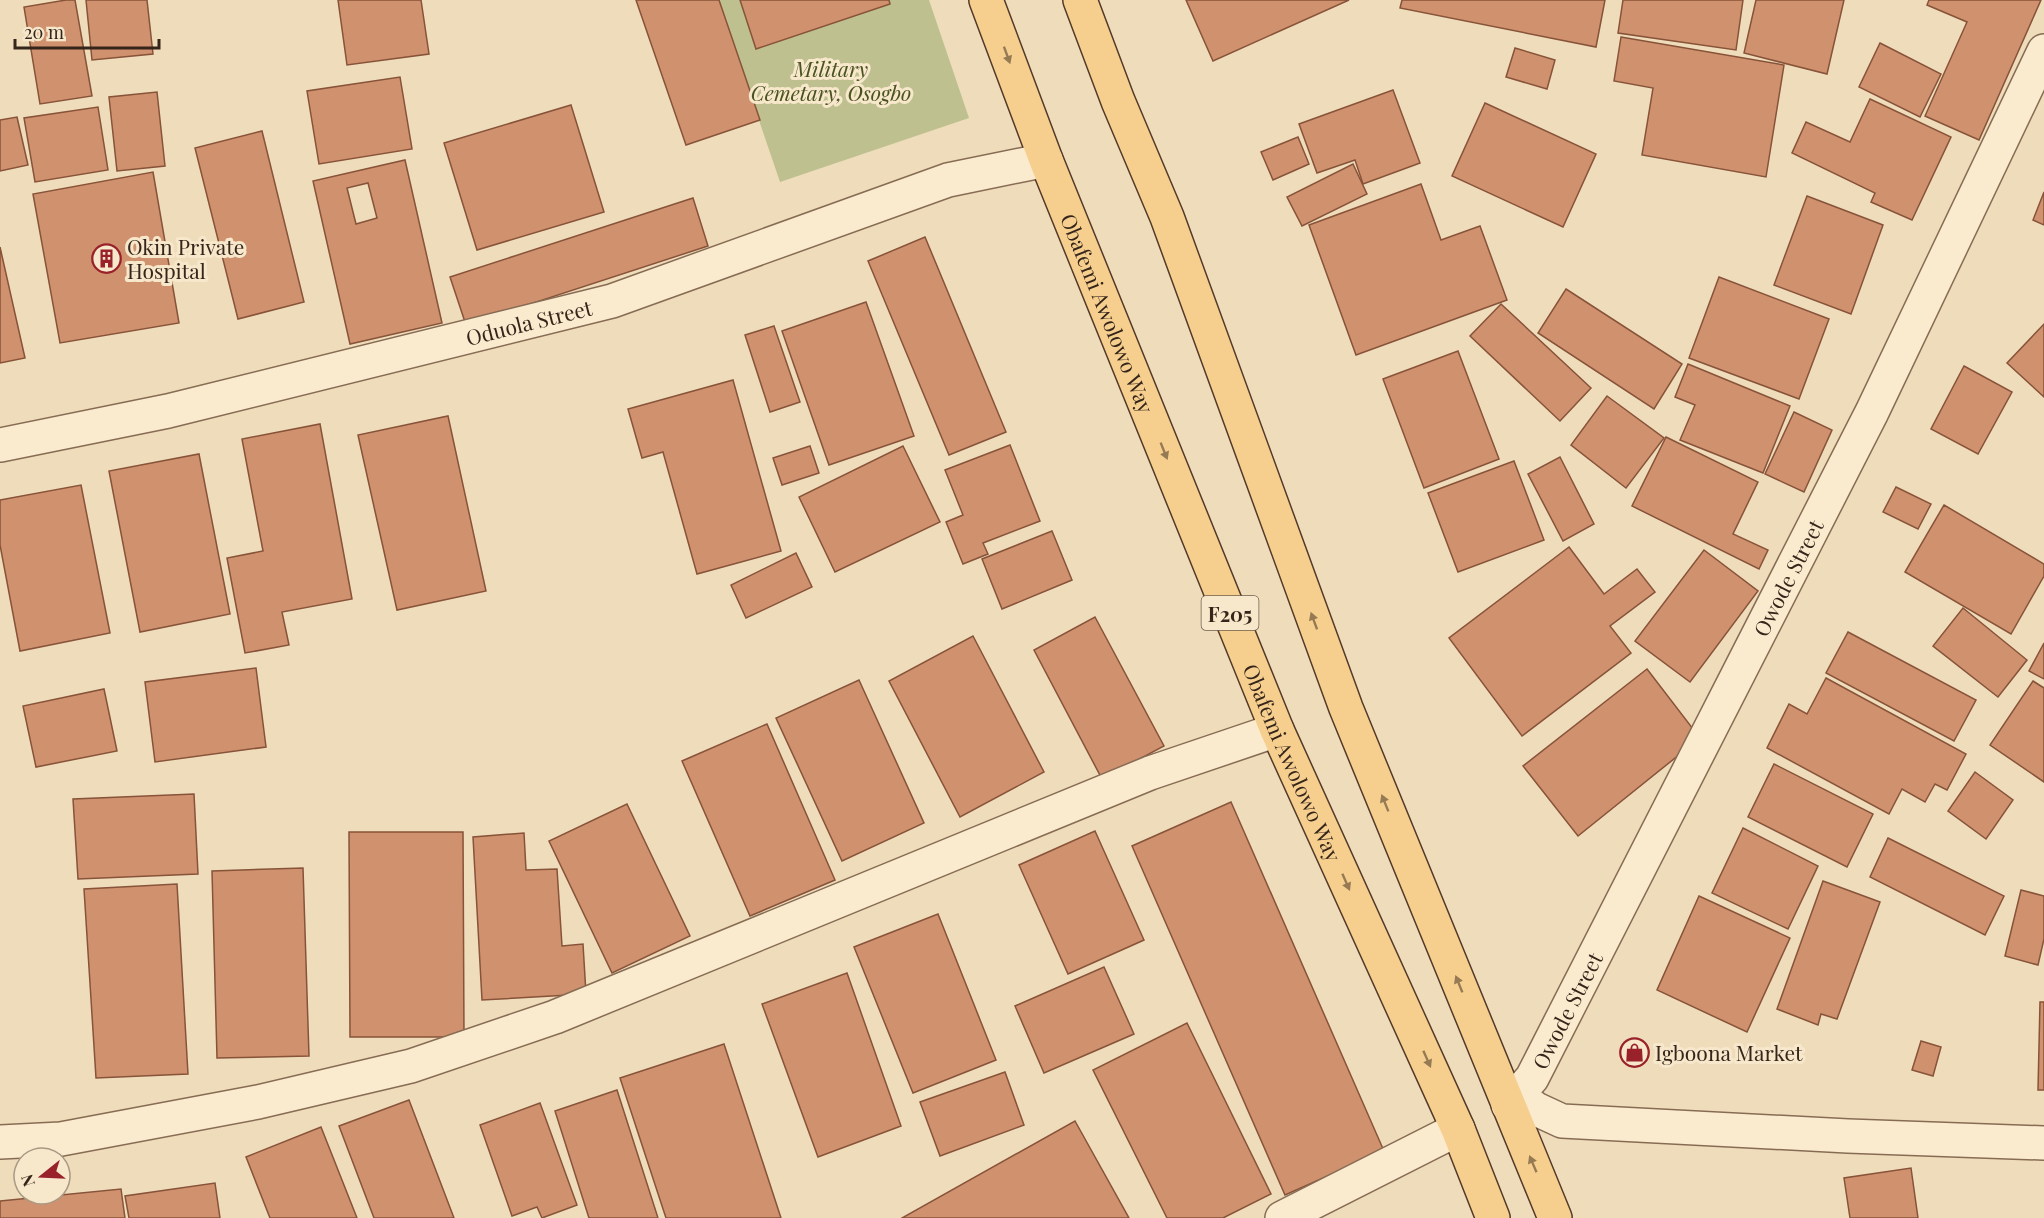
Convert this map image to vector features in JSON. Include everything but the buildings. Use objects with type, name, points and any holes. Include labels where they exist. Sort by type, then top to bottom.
[{"type":"main road","name":"Obafemi Awolowo Way","points":[[986,0],[1046,160],[1277,730],[1458,1129],[1494,1218]]},
{"type":"main road","points":[[1080,0],[1118,101],[1167,217],[1346,708],[1513,1100],[1555,1218]]},
{"type":"street","name":"Owode Street","points":[[1513,1100],[1532,1078],[1872,412],[2044,51]]},
{"type":"street","name":"Oduola Street","points":[[0,445],[168,411],[612,301],[948,180],[1046,160]]},
{"type":"street","points":[[0,1142],[61,1139],[258,1102],[411,1066],[555,1017],[1150,773],[1277,730]]},
{"type":"street","points":[[1513,1100],[1562,1120],[1848,1136],[2044,1143]]},
{"type":"street","points":[[1282,1218],[1458,1129]]},
{"type":"green space","name":"Military Cemetary, Osogbo","points":[[718,0],[929,0],[969,118],[780,182]]},
{"type":"place","name":"Okin Private Hospital","points":[[106,258]]},
{"type":"place","name":"Igboona Market","points":[[1634,1052]]}]
